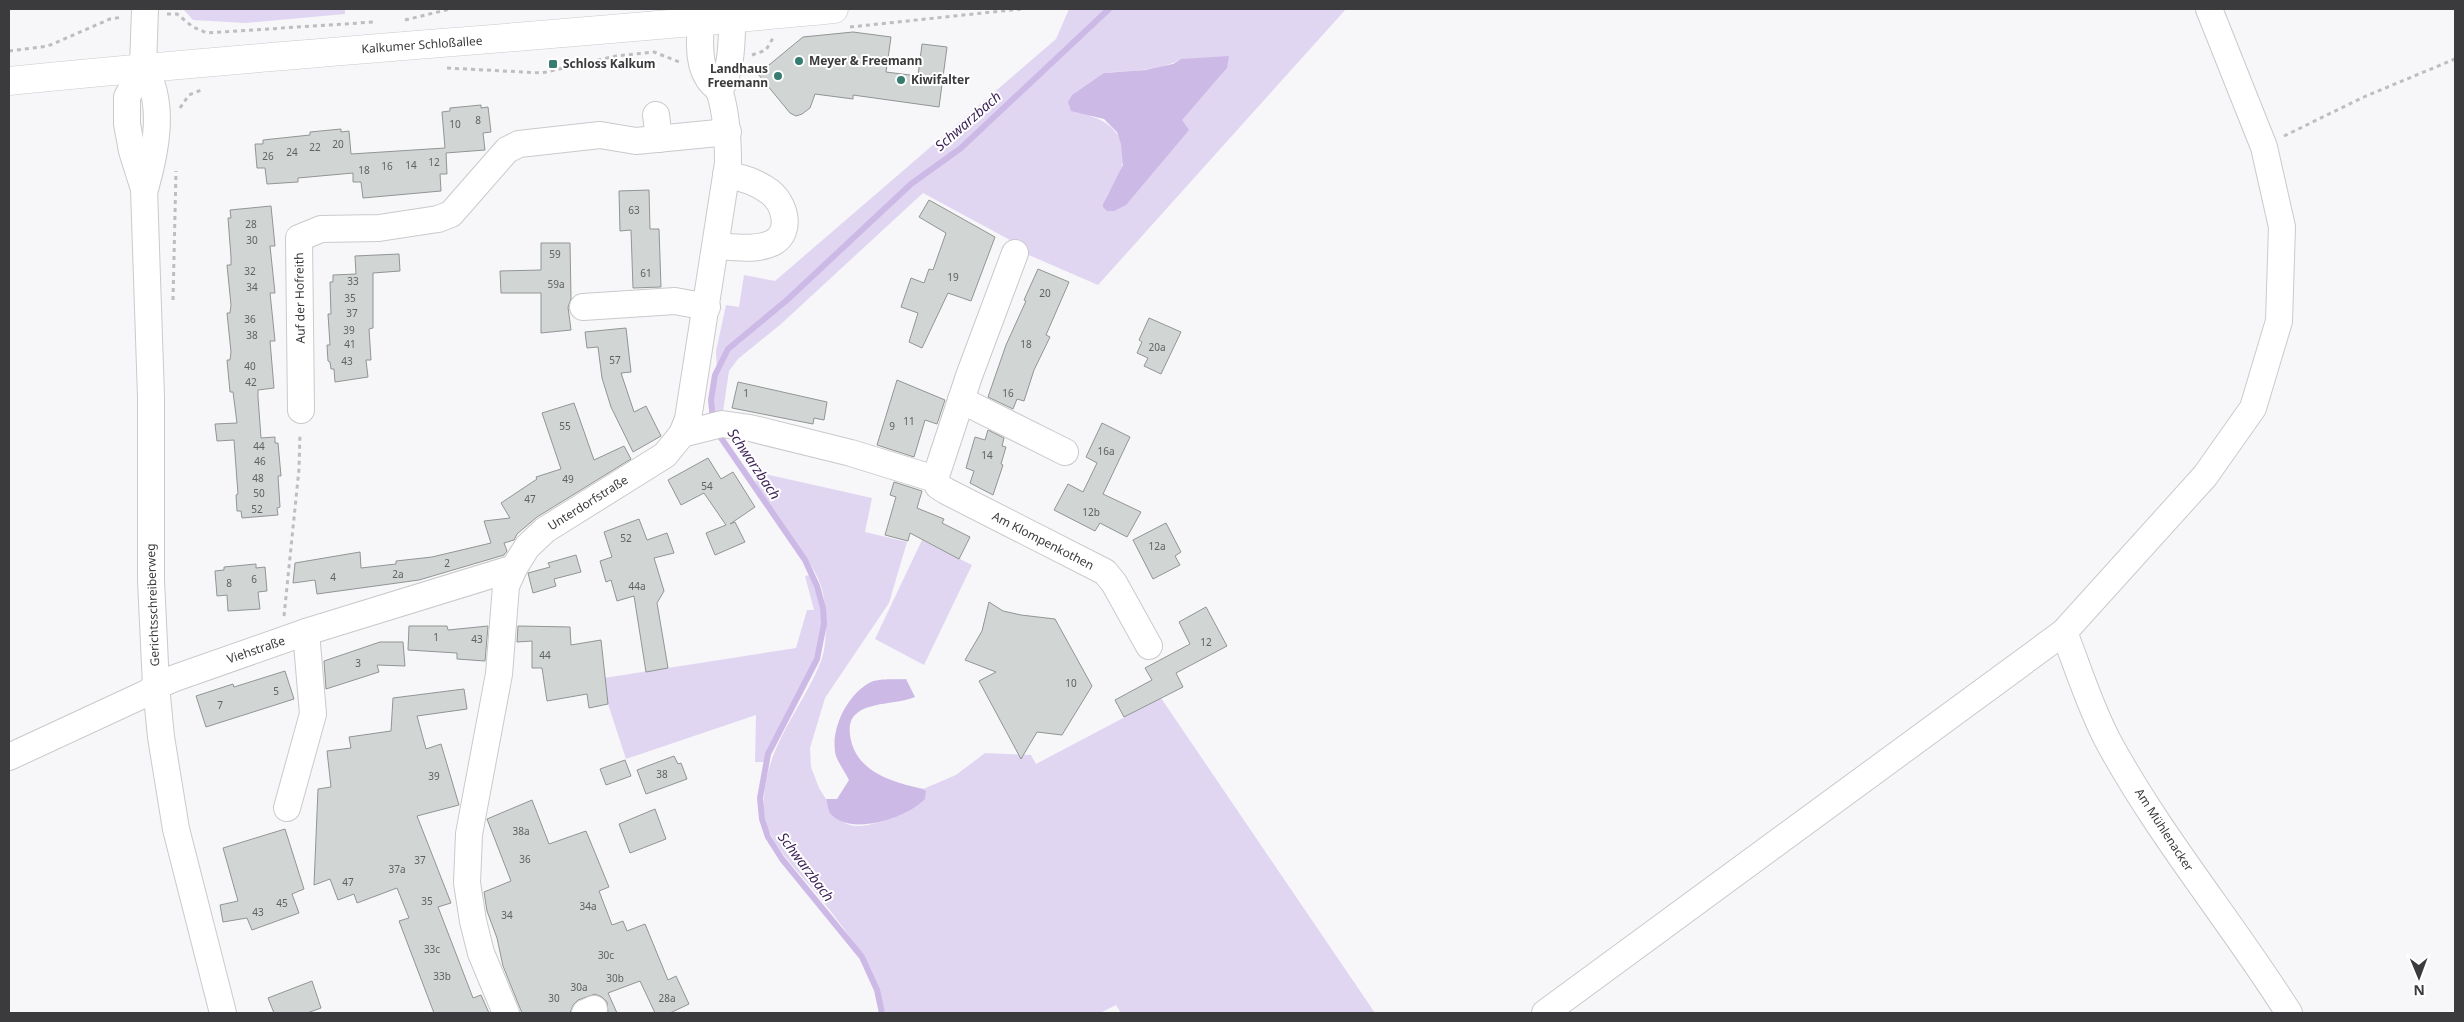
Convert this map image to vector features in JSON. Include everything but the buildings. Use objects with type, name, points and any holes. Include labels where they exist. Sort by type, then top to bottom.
[{"type":"main road","name":"Kalkumer Schloßallee","points":[[9,81],[702,16],[733,14],[841,18]]},
{"type":"street","points":[[1545,1013],[2064,632],[2206,476],[2253,408],[2279,321],[2282,227],[2264,147],[2209,9]]},
{"type":"street","points":[[143,67],[145,12]]},
{"type":"street","points":[[719,91],[726,80],[730,60],[733,14]]},
{"type":"street","name":"Unterdorfstraße","points":[[506,1013],[482,953],[473,921],[467,883],[469,834],[500,674],[506,586],[514,568],[527,548],[545,530],[665,455],[682,434],[688,419],[726,175],[728,132],[719,91],[708,78],[701,61],[702,16]]},
{"type":"street","name":"Gerichtsschreiberweg","points":[[143,67],[127,97],[127,124],[132,151],[144,189],[151,397],[151,580],[156,686],[161,737],[176,829],[222,1013]]},
{"type":"street","name":"Auf der Hofreith","points":[[301,410],[299,238],[321,229],[379,228],[438,219],[451,214],[507,150],[545,132],[599,126],[636,141],[658,127],[728,132]]},
{"type":"street","points":[[716,246],[762,246],[772,243],[782,236],[785,226],[780,206],[771,193],[743,177],[726,175]]},
{"type":"street","points":[[935,479],[961,400],[1015,253]]},
{"type":"street","points":[[583,307],[676,301],[706,307]]},
{"type":"street","points":[[961,400],[1064,452]]},
{"type":"street","name":"Am Klompenkothen","points":[[682,434],[716,425],[750,428],[851,452],[935,479],[938,486],[946,491],[1105,572],[1114,583],[1149,646]]},
{"type":"street","name":"Viehstraße","points":[[9,758],[147,694],[156,686],[306,632],[514,568]]},
{"type":"street","points":[[287,808],[314,714],[306,632]]},
{"type":"street","name":"Am Mühlenacker","points":[[2064,632],[2108,740],[2162,831],[2255,960],[2289,1013]]},
{"type":"path","points":[[395,21],[426,16],[450,9]]},
{"type":"path","points":[[841,18],[1021,9]]},
{"type":"path","points":[[9,51],[48,46],[110,18],[145,12],[177,14],[193,27],[207,33],[376,22]]},
{"type":"path","points":[[179,111],[189,95],[211,86],[207,33]]},
{"type":"path","points":[[730,60],[766,50],[775,35]]},
{"type":"path","points":[[445,68],[542,73],[616,56],[654,52],[678,62],[701,61]]},
{"type":"path","points":[[2264,147],[2366,96],[2455,59]]},
{"type":"path","points":[[173,308],[176,162]]},
{"type":"path","points":[[282,641],[299,470],[301,410]]},
{"type":"shaded area","points":[[183,9],[345,9],[345,14],[245,23],[193,20]]},
{"type":"shaded area","points":[[1069,9],[1346,9],[1098,285],[1008,246],[1010,240],[923,193],[781,324],[738,359],[729,371],[722,418],[714,419],[713,401],[717,376],[716,351],[726,305],[739,307],[744,275],[775,281],[1056,39]],"holes":[[[1181,59],[1222,74],[1103,207],[1120,172],[1124,153],[1119,137],[1114,130],[1099,119],[1090,116],[1104,73],[1144,70],[1163,66]]]},
{"type":"shaded area","points":[[1229,56],[1227,68],[1182,120],[1189,130],[1126,205],[1114,211],[1107,211],[1103,204],[1123,165],[1121,144],[1117,132],[1104,119],[1071,111],[1068,102],[1072,95],[1104,73],[1145,70],[1173,64],[1181,59]]},
{"type":"shaded area","points":[[765,474],[872,498],[865,532],[907,542],[889,603],[825,698],[810,748],[811,767],[819,788],[826,799],[829,812],[850,825],[867,825],[887,820],[921,803],[926,791],[923,789],[956,775],[985,753],[1031,755],[1036,764],[1161,698],[1375,1013],[1121,1013],[1116,1005],[1100,1013],[885,1013],[873,978],[856,946],[835,916],[778,847],[765,819],[764,795],[770,764],[783,734],[821,661],[825,645],[826,624],[825,603],[818,577],[785,531],[755,481]]},
{"type":"shaded area","points":[[922,540],[972,565],[924,665],[875,639]]},
{"type":"shaded area","points":[[810,575],[822,608],[822,627],[818,646],[802,686],[772,744],[765,762],[755,762],[756,715],[626,759],[608,704],[604,678],[796,648],[807,610],[814,610],[805,576]]},
{"type":"shaded area","points":[[906,679],[915,697],[876,705],[862,710],[851,721],[850,735],[853,748],[867,766],[888,779],[923,789],[926,791],[925,799],[905,813],[877,822],[849,824],[838,820],[829,812],[826,799],[837,799],[849,780],[836,756],[835,735],[842,713],[855,695],[871,682]]},
{"type":"waterway","name":"Schwarzbach","points":[[713,420],[711,400],[715,375],[728,349],[787,300],[911,184],[961,148],[1109,9]]},
{"type":"waterway","name":"Schwarzbach","points":[[717,432],[805,560],[817,586],[823,608],[824,624],[817,659],[768,754],[760,798],[762,819],[768,837],[782,859],[862,957],[877,990],[882,1013]]},
{"type":"place","name":"Meyer & Freemann","points":[[799,61]]},
{"type":"place","name":"Schloss Kalkum","points":[[553,64]]},
{"type":"place","name":"Landhaus Freemann","points":[[778,76]]},
{"type":"place","name":"Kiwifalter","points":[[901,80]]}]
